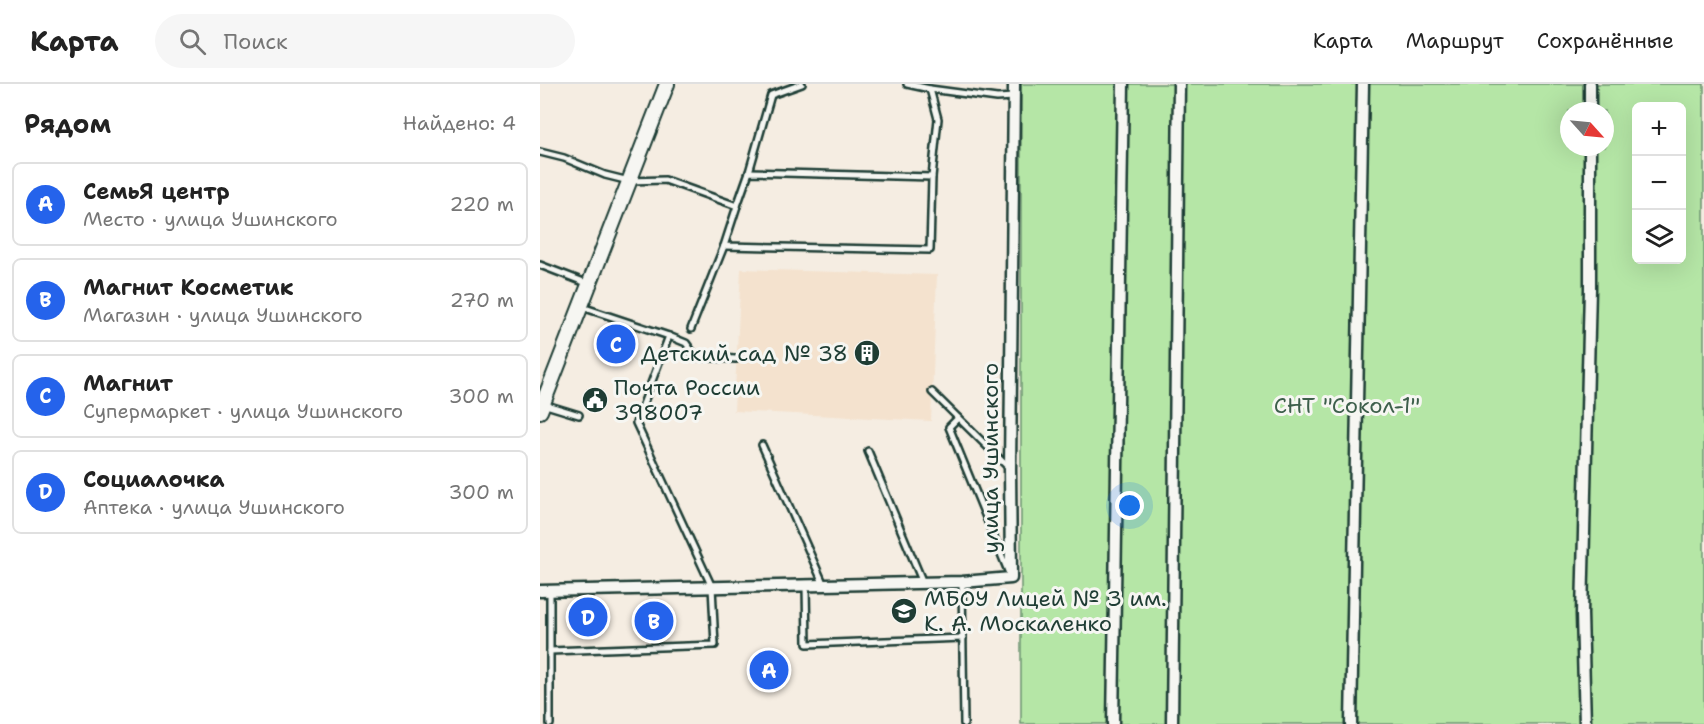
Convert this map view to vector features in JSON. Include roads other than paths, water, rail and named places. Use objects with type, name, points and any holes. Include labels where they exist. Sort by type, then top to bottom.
[{"type":"street","points":[[541,407],[667,84]]},
{"type":"street","name":"улица Ушинского","points":[[545,591],[962,582],[1011,578],[1014,84]]},
{"type":"street","points":[[1113,724],[1123,84]]},
{"type":"street","points":[[1172,724],[1179,84]]},
{"type":"street","points":[[1351,724],[1363,84]]},
{"type":"street","points":[[1590,84],[1590,102]]},
{"type":"street","points":[[1585,724],[1582,614],[1590,289],[1590,156]]},
{"type":"lane","points":[[691,329],[738,206],[771,94],[802,84]]},
{"type":"lane","points":[[907,84],[997,98],[1014,97]]},
{"type":"lane","points":[[724,246],[930,250],[932,177],[938,120],[930,89]]},
{"type":"lane","points":[[540,152],[629,181],[665,180],[738,206]]},
{"type":"lane","points":[[749,171],[932,177]]},
{"type":"lane","points":[[540,265],[589,284]]},
{"type":"lane","points":[[580,306],[687,343],[696,357],[736,359]]},
{"type":"lane","points":[[550,651],[715,645],[712,587],[636,423],[669,336]]},
{"type":"lane","points":[[932,392],[1010,469]]},
{"type":"lane","points":[[541,407],[579,415]]},
{"type":"lane","points":[[958,418],[949,426],[1011,578]]},
{"type":"lane","points":[[762,445],[824,585]]},
{"type":"lane","points":[[868,451],[923,583]]},
{"type":"lane","points":[[962,582],[964,724]]},
{"type":"lane","points":[[806,585],[807,644],[963,638]]},
{"type":"lane","points":[[545,591],[550,651],[550,724]]},
{"type":"place","name":"Магнит","points":[[616,344]]},
{"type":"place","name":"Детский сад № 38","points":[[867,353]]},
{"type":"place","name":"Почта России 398007","points":[[595,400]]},
{"type":"place","name":"МБОУ Лицей № 3 им. К. А. Москаленко","points":[[904,611]]},
{"type":"place","name":"Социалочка","points":[[588,617]]},
{"type":"place","name":"Магнит Косметик","points":[[654,621]]},
{"type":"place","name":"СемьЯ центр","points":[[769,670]]},
{"type":"park label","name":"СНТ \"Сокол-1\"","points":[[1347,405]]}]
